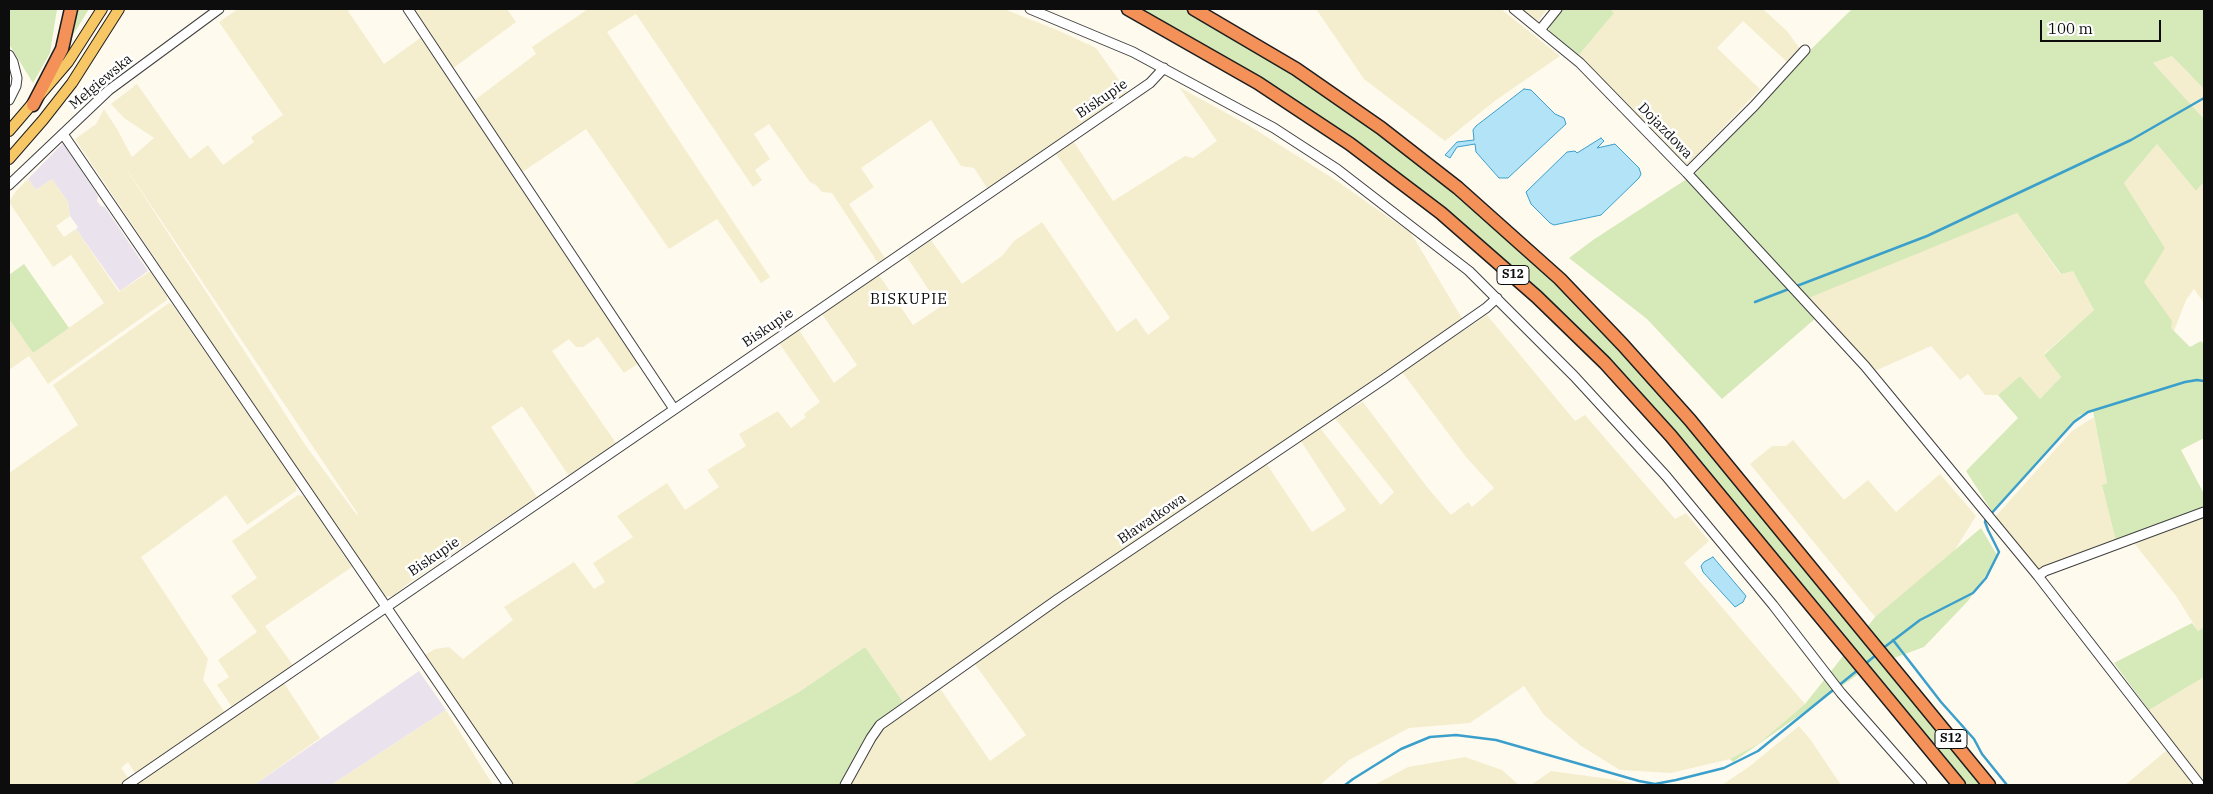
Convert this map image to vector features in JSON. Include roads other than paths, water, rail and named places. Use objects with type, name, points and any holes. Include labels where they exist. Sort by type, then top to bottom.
[{"type":"highway","points":[[33,105],[62,49],[71,9]]},
{"type":"highway","name":"S12","points":[[1128,9],[1237,69],[1314,119],[1420,196],[1497,260],[1583,341],[1708,478],[1959,785]]},
{"type":"highway","name":"S12","points":[[1194,9],[1296,70],[1381,128],[1458,188],[1520,242],[1584,303],[1644,367],[1989,785]]},
{"type":"main road","points":[[9,131],[73,56],[102,9]]},
{"type":"main road","points":[[9,159],[64,94],[94,51],[119,9]]},
{"type":"street","name":"Mełgiewska","points":[[9,185],[109,90],[219,9]]},
{"type":"street","points":[[408,9],[674,409]]},
{"type":"street","points":[[1030,9],[1104,39],[1164,68],[1274,128],[1311,151],[1439,247],[1497,298],[1574,376],[1666,476],[1773,605],[1841,693],[1922,785]]},
{"type":"street","name":"Dojazdowa","points":[[1514,9],[1580,63],[1687,173],[1871,373],[1995,522],[2200,785]]},
{"type":"street","points":[[1540,30],[1557,9]]},
{"type":"street","points":[[1687,173],[1754,106],[1805,50]]},
{"type":"street","points":[[9,55],[14,62],[17,78],[16,86],[9,100]]},
{"type":"street","name":"Biskupie","points":[[127,785],[1150,83],[1164,68]]},
{"type":"street","points":[[63,134],[508,785]]},
{"type":"street","name":"Bławatkowa","points":[[845,785],[880,725],[1058,598],[1384,379],[1486,308],[1497,298]]},
{"type":"street","points":[[2038,576],[2045,571],[2204,512]]},
{"type":"water","points":[[1524,89],[1531,90],[1555,114],[1564,118],[1566,124],[1508,178],[1499,178],[1476,152],[1475,144],[1457,147],[1450,158],[1445,155],[1457,142],[1474,140],[1473,130],[1476,126]]},
{"type":"water","points":[[1601,138],[1604,141],[1597,148],[1615,144],[1639,168],[1641,174],[1639,178],[1601,215],[1554,225],[1550,223],[1531,204],[1526,192],[1567,152],[1575,151],[1577,153]]},
{"type":"water","points":[[1713,557],[1746,596],[1743,602],[1735,607],[1703,572],[1701,566]]},
{"type":"waterway","points":[[1755,302],[1927,236],[2131,140],[2204,98]]},
{"type":"waterway","points":[[1990,515],[2074,422],[2088,412],[2185,382],[2204,381]]},
{"type":"waterway","points":[[1882,649],[1920,620],[1973,593],[1986,578],[1999,552],[1988,530],[1985,522],[1986,518]]},
{"type":"waterway","points":[[1893,640],[1941,702],[1974,739],[1982,754],[2007,785]]},
{"type":"waterway","points":[[1865,664],[1876,655]]},
{"type":"waterway","points":[[1345,785],[1401,749],[1430,737],[1456,735],[1496,740],[1639,781],[1655,784],[1676,780],[1724,768],[1758,751],[1859,669]]},
{"type":"district","name":"BISKUPIE","points":[[909,300]]}]
